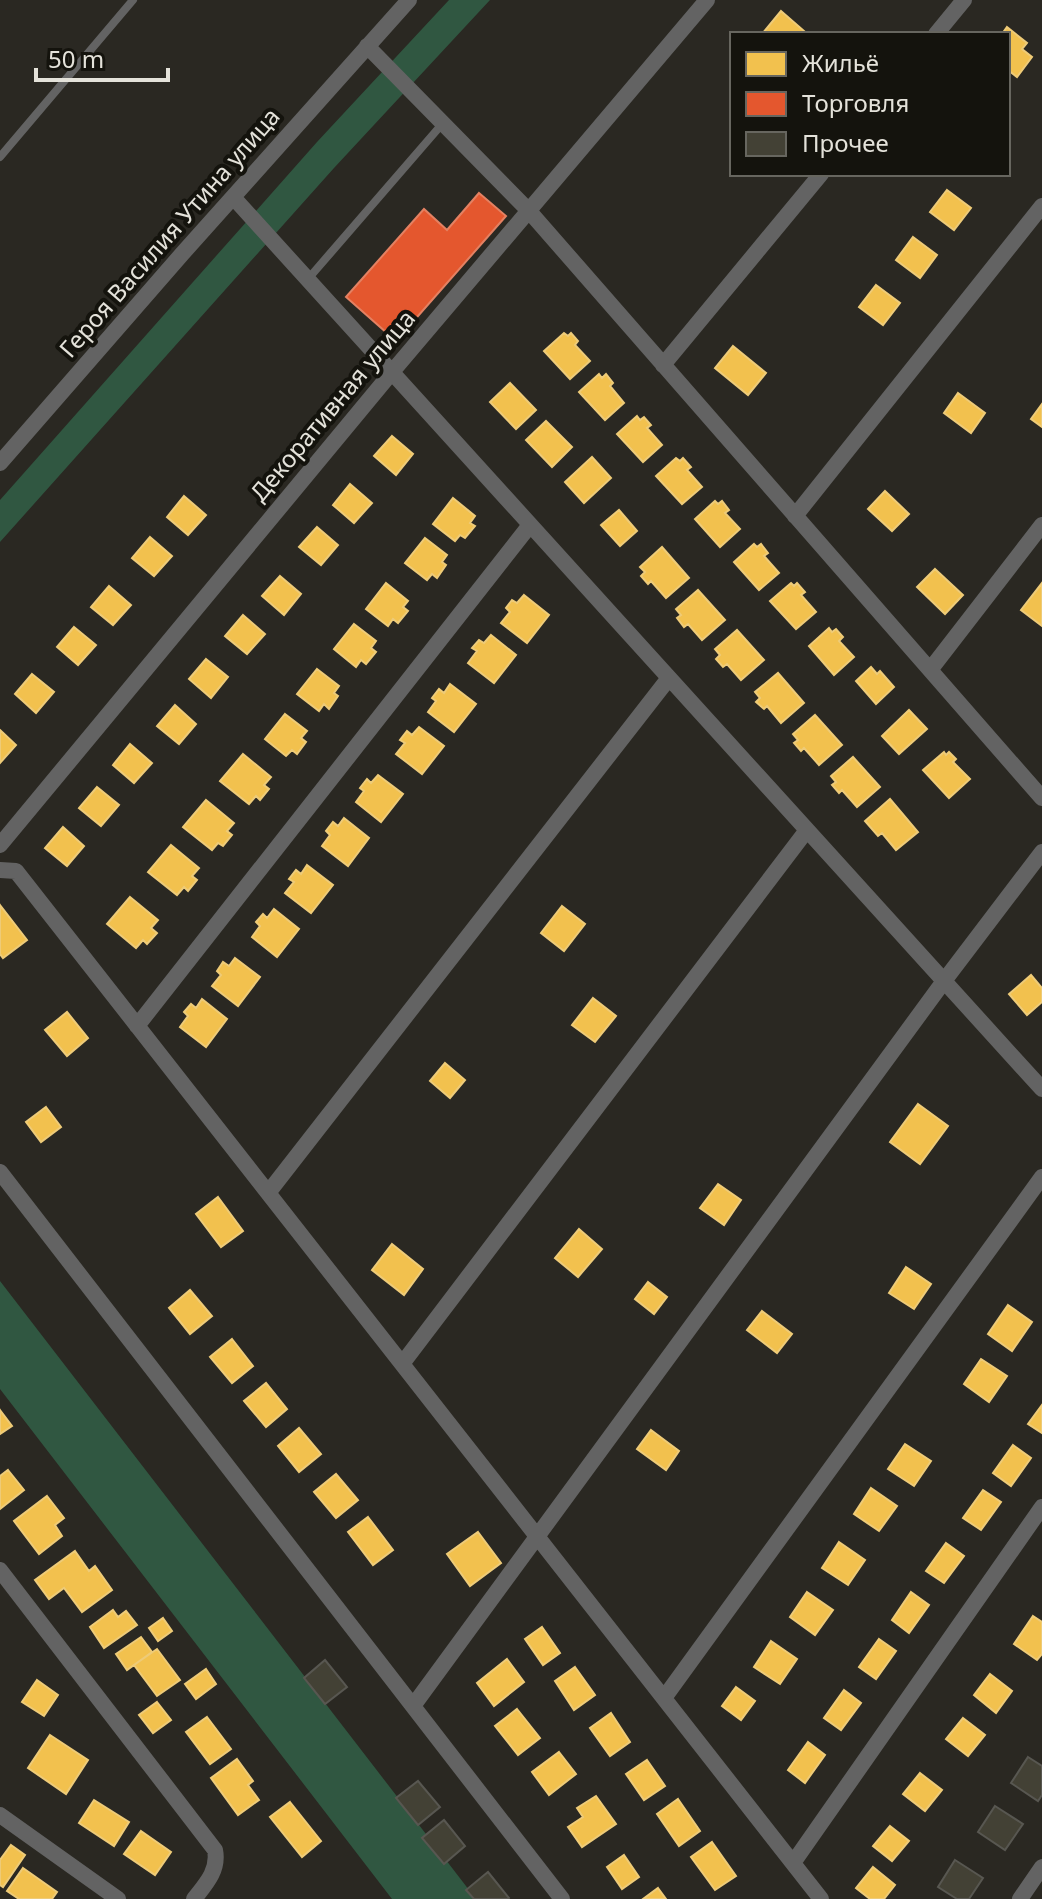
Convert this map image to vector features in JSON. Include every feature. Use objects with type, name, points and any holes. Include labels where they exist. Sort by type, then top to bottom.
[{"type":"street","name":"Героя Василия Утина улица","points":[[0,463],[409,0]]},
{"type":"street","name":"Декоративная улица","points":[[0,845],[392,372],[707,0]]},
{"type":"street","points":[[938,32],[964,0]]},
{"type":"street","points":[[367,46],[529,211],[1042,798]]},
{"type":"street","points":[[663,365],[819,176]]},
{"type":"street","points":[[233,197],[1042,1089]]},
{"type":"street","points":[[795,516],[1042,206]]},
{"type":"street","points":[[137,1026],[530,525]]},
{"type":"street","points":[[930,670],[1042,525]]},
{"type":"street","points":[[268,1193],[669,678]]},
{"type":"street","points":[[402,1364],[807,830]]},
{"type":"street","points":[[413,1706],[944,981],[1042,852]]},
{"type":"street","points":[[0,870],[16,871],[821,1899]]},
{"type":"street","points":[[0,1172],[562,1899]]},
{"type":"street","points":[[664,1698],[1042,1177]]},
{"type":"street","points":[[793,1863],[1042,1507]]},
{"type":"street","points":[[0,1570],[215,1850],[217,1861],[212,1875],[194,1899]]},
{"type":"street","points":[[0,1815],[118,1899]]},
{"type":"street","points":[[1020,1899],[1042,1867]]},
{"type":"lane","points":[[0,157],[133,0]]},
{"type":"lane","points":[[308,279],[443,123]]},
{"type":"green space","points":[[449,0],[490,0],[334,168],[0,542],[0,500],[317,142]]},
{"type":"green space","points":[[0,1281],[476,1899],[392,1899],[0,1389]]},
{"type":"building: Жильё","points":[[781,11],[804,31],[803,32],[764,32]]},
{"type":"building: Жильё","points":[[1007,27],[1027,43],[1022,49],[1032,57],[1017,77],[1010,72],[1010,32],[1003,32]]},
{"type":"building: Жильё","points":[[947,190],[971,208],[954,230],[930,212]]},
{"type":"building: Жильё","points":[[913,237],[937,255],[920,278],[896,260]]},
{"type":"building: Жильё","points":[[876,285],[900,303],[883,325],[859,307]]},
{"type":"building: Жильё","points":[[564,333],[568,336],[571,333],[578,341],[575,345],[590,361],[570,379],[544,351]]},
{"type":"building: Жильё","points":[[733,346],[766,373],[748,395],[715,368]]},
{"type":"building: Жильё","points":[[599,374],[602,378],[606,374],[613,383],[610,386],[624,403],[605,420],[579,392]]},
{"type":"building: Жильё","points":[[510,383],[536,410],[516,429],[490,402]]},
{"type":"building: Жильё","points":[[958,393],[985,413],[971,433],[944,413]]},
{"type":"building: Жильё","points":[[1042,404],[1042,427],[1031,419]]},
{"type":"building: Жильё","points":[[637,416],[640,420],[644,417],[651,425],[647,428],[662,445],[643,462],[617,434]]},
{"type":"building: Жильё","points":[[546,421],[572,447],[552,467],[526,440]]},
{"type":"building: Жильё","points":[[392,436],[413,454],[396,475],[374,456]]},
{"type":"building: Жильё","points":[[592,457],[611,478],[584,503],[565,482]]},
{"type":"building: Жильё","points":[[676,458],[680,461],[683,458],[691,467],[687,470],[702,487],[682,504],[656,476]]},
{"type":"building: Жильё","points":[[350,484],[372,503],[354,523],[333,505]]},
{"type":"building: Жильё","points":[[885,491],[909,514],[892,531],[868,509]]},
{"type":"building: Жильё","points":[[184,496],[206,515],[188,535],[167,517]]},
{"type":"building: Жильё","points":[[453,498],[475,516],[470,523],[475,526],[465,538],[460,535],[455,541],[433,524]]},
{"type":"building: Жильё","points":[[715,501],[718,504],[722,501],[729,510],[725,513],[740,529],[720,547],[695,519]]},
{"type":"building: Жильё","points":[[619,510],[637,531],[620,546],[601,525]]},
{"type":"building: Жильё","points":[[317,527],[338,545],[321,565],[299,547]]},
{"type":"building: Жильё","points":[[150,537],[172,556],[154,576],[132,558]]},
{"type":"building: Жильё","points":[[425,538],[447,555],[442,562],[446,565],[437,578],[432,574],[427,580],[405,563]]},
{"type":"building: Жильё","points":[[754,544],[757,547],[761,544],[768,553],[764,556],[779,573],[759,590],[734,562]]},
{"type":"building: Жильё","points":[[662,547],[689,578],[666,598],[651,581],[648,584],[641,576],[645,572],[640,567]]},
{"type":"building: Жильё","points":[[935,569],[963,595],[945,614],[917,587]]},
{"type":"building: Жильё","points":[[280,576],[301,594],[284,615],[262,596]]},
{"type":"building: Жильё","points":[[386,583],[408,601],[403,607],[408,611],[398,623],[393,619],[388,626],[366,609]]},
{"type":"building: Жильё","points":[[791,583],[794,586],[797,583],[805,592],[801,595],[816,612],[796,629],[770,601]]},
{"type":"building: Жильё","points":[[1042,583],[1042,626],[1021,610]]},
{"type":"building: Жильё","points":[[109,586],[131,605],[113,625],[91,607]]},
{"type":"building: Жильё","points":[[698,590],[725,620],[702,640],[688,624],[684,627],[677,618],[681,615],[676,609]]},
{"type":"building: Жильё","points":[[524,595],[549,615],[527,643],[501,623],[510,612],[506,608],[512,600],[517,603]]},
{"type":"building: Жильё","points":[[243,615],[265,634],[247,654],[225,636]]},
{"type":"building: Жильё","points":[[354,624],[376,641],[371,648],[376,652],[366,664],[361,660],[356,667],[334,649]]},
{"type":"building: Жильё","points":[[74,627],[96,645],[78,665],[57,647]]},
{"type":"building: Жильё","points":[[829,628],[832,632],[836,629],[843,637],[839,641],[854,657],[834,675],[809,646]]},
{"type":"building: Жильё","points":[[737,630],[764,660],[741,680],[727,664],[723,667],[716,659],[720,655],[715,649]]},
{"type":"building: Жильё","points":[[491,635],[516,655],[494,683],[468,663],[477,651],[472,648],[479,640],[484,643]]},
{"type":"building: Жильё","points":[[206,659],[228,677],[211,698],[189,679]]},
{"type":"building: Жильё","points":[[871,667],[877,674],[880,671],[894,687],[876,704],[856,681]]},
{"type":"building: Жильё","points":[[317,669],[339,686],[334,693],[338,696],[329,709],[324,704],[319,711],[297,694]]},
{"type":"building: Жильё","points":[[778,673],[804,703],[781,723],[767,706],[764,709],[756,702],[760,698],[755,692]]},
{"type":"building: Жильё","points":[[32,674],[54,692],[36,713],[15,694]]},
{"type":"building: Жильё","points":[[450,684],[476,704],[454,732],[428,712],[436,701],[432,698],[439,689],[444,693]]},
{"type":"building: Жильё","points":[[175,705],[196,724],[179,744],[157,726]]},
{"type":"building: Жильё","points":[[909,710],[927,729],[899,754],[882,736]]},
{"type":"building: Жильё","points":[[285,714],[307,731],[301,738],[306,742],[297,754],[292,750],[286,756],[265,739]]},
{"type":"building: Жильё","points":[[815,715],[842,745],[819,765],[804,748],[801,751],[794,743],[798,740],[793,734]]},
{"type":"building: Жильё","points":[[419,727],[444,746],[422,774],[396,754],[405,743],[400,740],[407,731],[412,735]]},
{"type":"building: Жильё","points":[[0,730],[16,745],[0,763]]},
{"type":"building: Жильё","points":[[130,744],[152,763],[134,783],[113,765]]},
{"type":"building: Жильё","points":[[944,752],[946,755],[949,752],[956,759],[953,762],[970,779],[949,798],[923,770]]},
{"type":"building: Жильё","points":[[243,754],[271,777],[264,785],[269,789],[260,800],[256,796],[249,804],[220,781]]},
{"type":"building: Жильё","points":[[853,757],[880,787],[857,807],[842,790],[839,793],[832,785],[836,782],[831,776]]},
{"type":"building: Жильё","points":[[378,775],[403,794],[381,822],[356,802],[364,791],[360,788],[367,779],[371,783]]},
{"type":"building: Жильё","points":[[97,787],[119,805],[101,826],[79,808]]},
{"type":"building: Жильё","points":[[890,799],[918,832],[896,850],[882,833],[878,836],[865,821]]},
{"type":"building: Жильё","points":[[206,800],[234,823],[227,831],[232,835],[223,846],[218,843],[212,850],[183,827]]},
{"type":"building: Жильё","points":[[344,818],[369,838],[348,866],[322,846],[330,835],[326,831],[333,822],[338,826]]},
{"type":"building: Жильё","points":[[63,827],[84,846],[67,866],[45,848]]},
{"type":"building: Жильё","points":[[171,845],[199,868],[192,876],[197,880],[188,891],[184,887],[177,895],[148,872]]},
{"type":"building: Жильё","points":[[307,865],[333,885],[311,913],[285,893],[294,882],[289,879],[296,870],[301,874]]},
{"type":"building: Жильё","points":[[130,897],[158,920],[151,928],[157,933],[147,944],[143,940],[136,948],[107,924]]},
{"type":"building: Жильё","points":[[0,905],[27,940],[3,958],[0,954]]},
{"type":"building: Жильё","points":[[562,906],[585,924],[564,951],[541,933]]},
{"type":"building: Жильё","points":[[274,909],[299,929],[277,957],[252,937],[260,926],[256,922],[263,914],[267,918]]},
{"type":"building: Жильё","points":[[235,958],[260,977],[238,1006],[212,986],[221,975],[217,971],[223,962],[229,966]]},
{"type":"building: Жильё","points":[[1031,975],[1042,988],[1042,1002],[1027,1015],[1009,994]]},
{"type":"building: Жильё","points":[[593,998],[616,1016],[595,1042],[572,1025]]},
{"type":"building: Жильё","points":[[202,999],[227,1019],[206,1047],[180,1027],[188,1016],[184,1012],[191,1004],[196,1008]]},
{"type":"building: Жильё","points":[[67,1012],[88,1038],[67,1056],[45,1030]]},
{"type":"building: Жильё","points":[[445,1063],[465,1080],[450,1098],[430,1081]]},
{"type":"building: Жильё","points":[[918,1104],[948,1126],[920,1164],[890,1142]]},
{"type":"building: Жильё","points":[[46,1107],[61,1127],[41,1142],[26,1122]]},
{"type":"building: Жильё","points":[[718,1184],[741,1200],[724,1225],[700,1208]]},
{"type":"building: Жильё","points":[[218,1197],[243,1231],[221,1247],[196,1214]]},
{"type":"building: Жильё","points":[[579,1229],[602,1249],[578,1277],[555,1258]]},
{"type":"building: Жильё","points":[[392,1244],[423,1269],[404,1295],[372,1270]]},
{"type":"building: Жильё","points":[[906,1267],[931,1284],[914,1309],[889,1293]]},
{"type":"building: Жильё","points":[[648,1282],[667,1297],[654,1314],[635,1299]]},
{"type":"building: Жильё","points":[[190,1290],[212,1316],[190,1334],[169,1308]]},
{"type":"building: Жильё","points":[[1008,1305],[1032,1322],[1012,1351],[988,1334]]},
{"type":"building: Жильё","points":[[762,1311],[792,1334],[777,1353],[747,1330]]},
{"type":"building: Жильё","points":[[232,1339],[253,1366],[232,1383],[210,1357]]},
{"type":"building: Жильё","points":[[981,1359],[1007,1376],[989,1402],[964,1384]]},
{"type":"building: Жильё","points":[[266,1383],[287,1409],[266,1427],[244,1401]]},
{"type":"building: Жильё","points":[[1042,1405],[1042,1433],[1028,1424]]},
{"type":"building: Жильё","points":[[0,1410],[12,1426],[0,1434]]},
{"type":"building: Жильё","points":[[299,1428],[321,1454],[299,1472],[278,1446]]},
{"type":"building: Жильё","points":[[651,1430],[679,1451],[666,1470],[637,1449]]},
{"type":"building: Жильё","points":[[905,1444],[931,1461],[914,1486],[888,1469]]},
{"type":"building: Жильё","points":[[1013,1445],[1031,1458],[1011,1486],[993,1473]]},
{"type":"building: Жильё","points":[[8,1470],[24,1490],[0,1509],[0,1476]]},
{"type":"building: Жильё","points":[[336,1474],[358,1500],[336,1518],[314,1492]]},
{"type":"building: Жильё","points":[[871,1488],[897,1506],[879,1531],[854,1514]]},
{"type":"building: Жильё","points":[[983,1490],[1001,1502],[981,1530],[963,1518]]},
{"type":"building: Жильё","points":[[47,1496],[64,1518],[55,1525],[62,1536],[39,1554],[14,1521]]},
{"type":"building: Жильё","points":[[368,1517],[393,1550],[373,1565],[348,1532]]},
{"type":"building: Жильё","points":[[478,1532],[501,1563],[470,1586],[447,1554]]},
{"type":"building: Жильё","points":[[839,1542],[865,1560],[848,1585],[822,1568]]},
{"type":"building: Жильё","points":[[946,1543],[964,1556],[944,1583],[926,1571]]},
{"type":"building: Жильё","points":[[75,1551],[89,1571],[95,1566],[112,1590],[82,1612],[64,1588],[49,1599],[35,1580]]},
{"type":"building: Жильё","points":[[807,1592],[833,1610],[815,1635],[790,1617]]},
{"type":"building: Жильё","points":[[911,1592],[929,1605],[909,1633],[892,1620]]},
{"type":"building: Жильё","points":[[113,1610],[118,1617],[126,1611],[137,1625],[104,1648],[90,1627]]},
{"type":"building: Жильё","points":[[1033,1616],[1042,1622],[1042,1654],[1037,1660],[1014,1644]]},
{"type":"building: Жильё","points":[[163,1618],[172,1631],[158,1641],[149,1628]]},
{"type":"building: Жильё","points":[[542,1627],[560,1653],[543,1665],[525,1639]]},
{"type":"building: Жильё","points":[[141,1637],[152,1652],[127,1670],[116,1654]]},
{"type":"building: Жильё","points":[[879,1639],[896,1651],[876,1679],[859,1667]]},
{"type":"building: Жильё","points":[[771,1641],[797,1659],[780,1684],[754,1667]]},
{"type":"building: Жильё","points":[[157,1649],[180,1680],[157,1696],[134,1665]]},
{"type":"building: Жильё","points":[[507,1659],[524,1682],[494,1706],[477,1683]]},
{"type":"building: Жильё","points":[[575,1667],[595,1695],[574,1710],[555,1681]]},
{"type":"building: Жильё","points":[[206,1669],[216,1684],[196,1699],[185,1684]]},
{"type":"building: Жильё","points":[[990,1674],[1012,1691],[996,1713],[974,1695]]},
{"type":"building: Жильё","points":[[37,1680],[58,1695],[44,1716],[22,1702]]},
{"type":"building: Жильё","points":[[736,1687],[755,1701],[741,1720],[722,1706]]},
{"type":"building: Жильё","points":[[844,1690],[861,1703],[841,1730],[824,1718]]},
{"type":"building: Жильё","points":[[157,1702],[171,1720],[153,1733],[139,1715]]},
{"type":"building: Жильё","points":[[517,1709],[540,1738],[518,1755],[495,1726]]},
{"type":"building: Жильё","points":[[611,1713],[630,1742],[610,1756],[590,1728]]},
{"type":"building: Жильё","points":[[207,1717],[231,1749],[210,1764],[186,1732]]},
{"type":"building: Жильё","points":[[963,1718],[985,1735],[968,1756],[946,1739]]},
{"type":"building: Жильё","points":[[50,1735],[88,1760],[66,1794],[28,1768]]},
{"type":"building: Жильё","points":[[808,1742],[825,1755],[805,1783],[788,1770]]},
{"type":"building: Жильё","points":[[559,1752],[576,1774],[549,1795],[532,1772]]},
{"type":"building: Жильё","points":[[237,1759],[253,1781],[248,1785],[259,1800],[238,1815],[211,1778]]},
{"type":"building: Жильё","points":[[647,1760],[665,1786],[644,1800],[626,1774]]},
{"type":"building: Жильё","points":[[920,1773],[942,1790],[925,1811],[903,1794]]},
{"type":"building: Жильё","points":[[596,1796],[616,1824],[582,1847],[568,1827],[583,1817],[577,1808]]},
{"type":"building: Жильё","points":[[678,1799],[700,1831],[679,1846],[657,1814]]},
{"type":"building: Жильё","points":[[94,1800],[129,1822],[114,1846],[79,1823]]},
{"type":"building: Жильё","points":[[290,1802],[321,1841],[302,1857],[270,1817]]},
{"type":"building: Жильё","points":[[890,1826],[909,1841],[892,1861],[873,1846]]},
{"type":"building: Жильё","points":[[141,1831],[171,1852],[155,1875],[124,1854]]},
{"type":"building: Жильё","points":[[712,1842],[736,1876],[715,1890],[691,1857]]},
{"type":"building: Жильё","points":[[11,1845],[25,1855],[3,1887],[0,1885],[0,1860]]},
{"type":"building: Жильё","points":[[624,1855],[639,1877],[622,1889],[607,1867]]},
{"type":"building: Жильё","points":[[873,1867],[895,1885],[884,1899],[870,1899],[856,1888]]},
{"type":"building: Жильё","points":[[23,1868],[57,1892],[52,1899],[19,1899],[7,1891]]},
{"type":"building: Жильё","points":[[658,1888],[666,1899],[643,1899]]},
{"type":"building: Торговля","points":[[479,193],[506,216],[396,341],[346,297],[424,209],[447,230]]},
{"type":"building: Прочее","points":[[325,1660],[347,1687],[325,1704],[304,1678]]},
{"type":"building: Прочее","points":[[1028,1757],[1042,1766],[1042,1795],[1038,1801],[1011,1783]]},
{"type":"building: Прочее","points":[[418,1781],[440,1807],[418,1825],[396,1798]]},
{"type":"building: Прочее","points":[[995,1806],[1023,1824],[1005,1850],[978,1832]]},
{"type":"building: Прочее","points":[[444,1820],[465,1846],[444,1864],[422,1838]]},
{"type":"building: Прочее","points":[[955,1860],[983,1878],[969,1899],[957,1899],[938,1887]]},
{"type":"building: Прочее","points":[[488,1872],[508,1899],[474,1899],[466,1890]]}]
